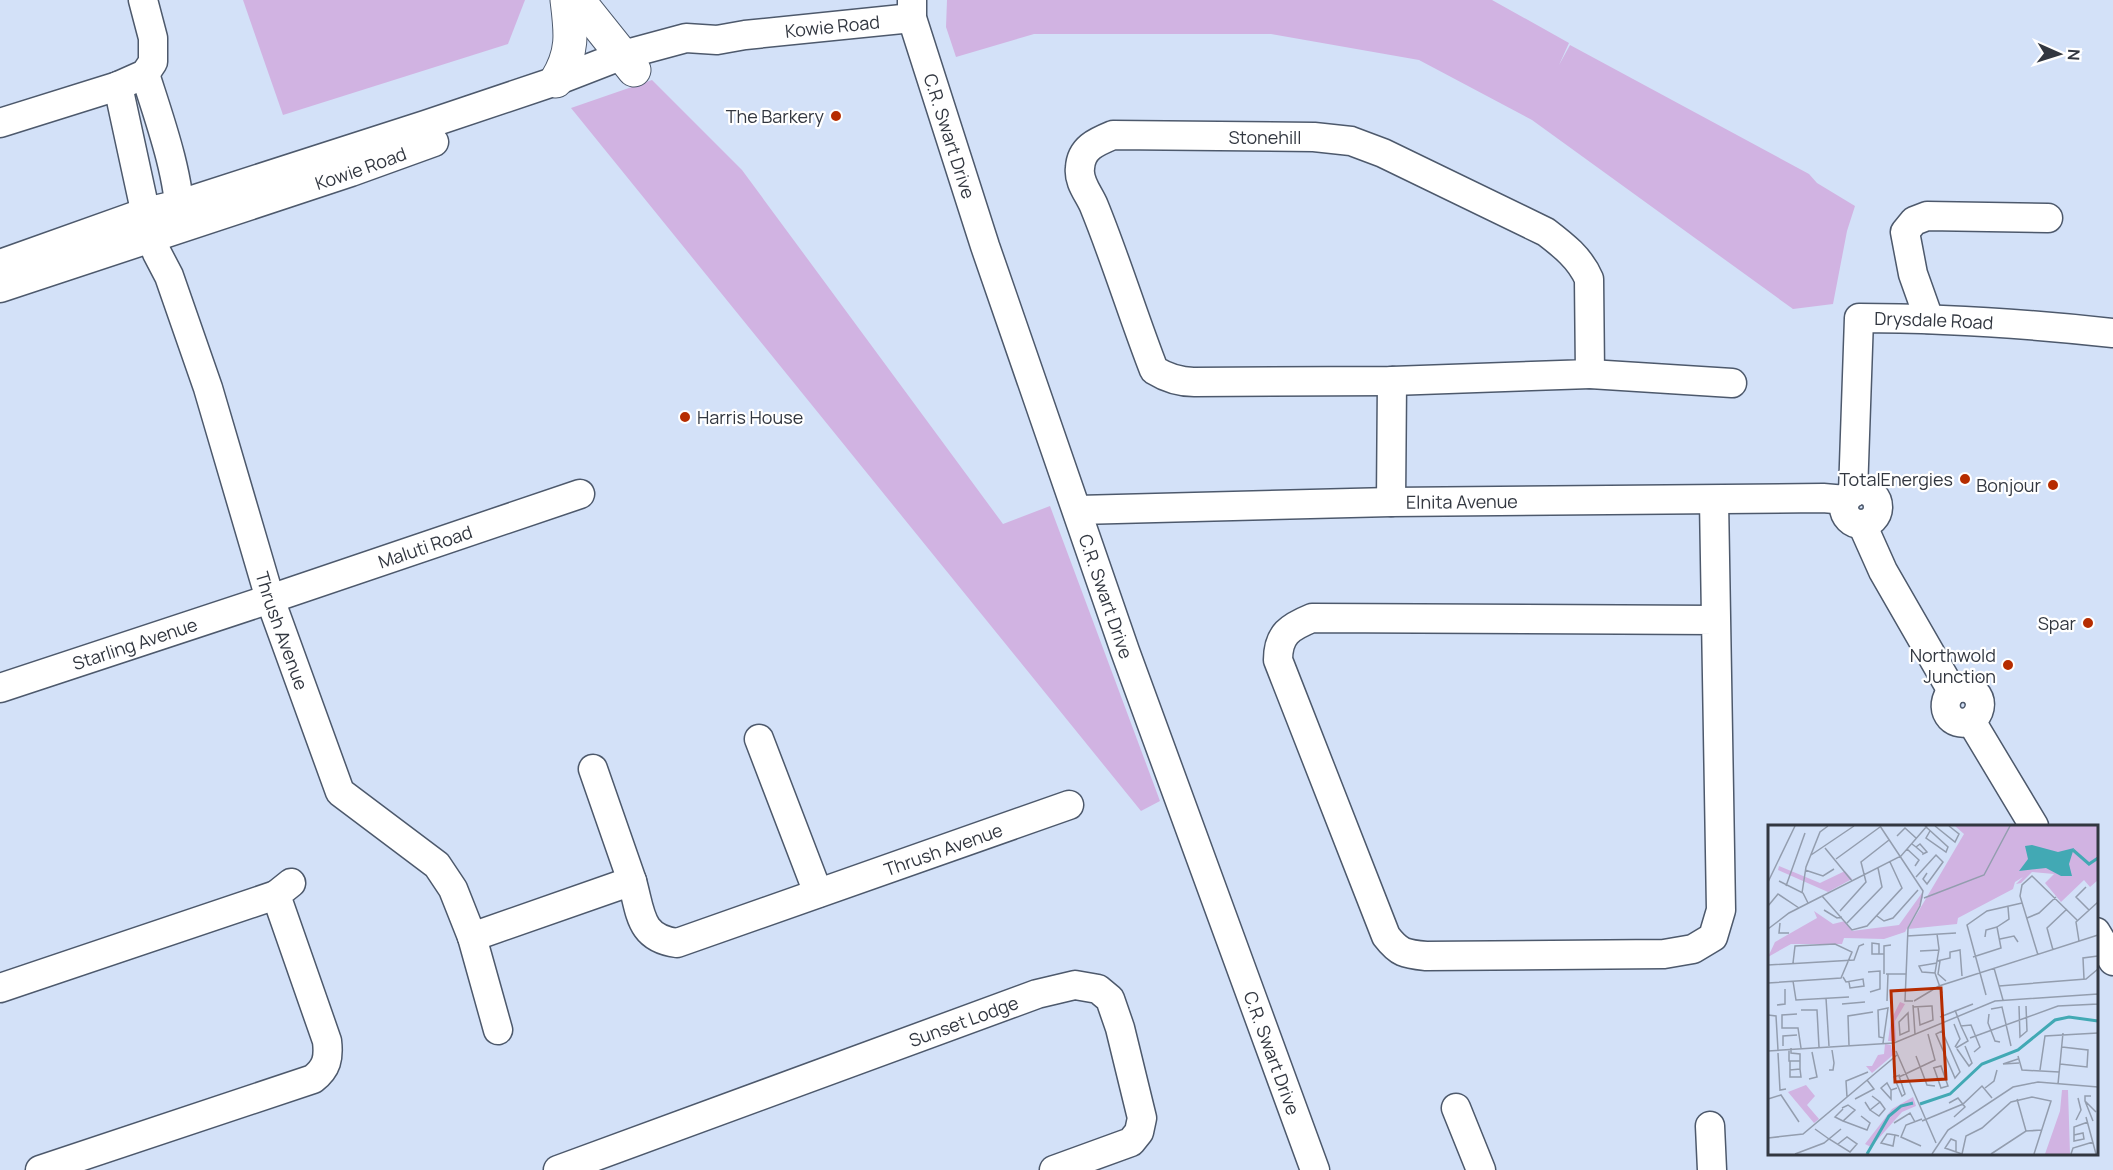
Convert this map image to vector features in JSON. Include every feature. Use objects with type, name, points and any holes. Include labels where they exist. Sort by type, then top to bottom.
[{"type":"street","points":[[0,123],[118,86],[145,74],[153,62],[153,38],[143,0]]},
{"type":"street","points":[[556,81],[565,66],[570,48],[572,33],[567,0]]},
{"type":"street","points":[[578,0],[628,63]]},
{"type":"street","name":"Kowie Road","points":[[0,264],[351,172],[583,87],[628,63],[686,38],[717,40],[912,9]]},
{"type":"street","name":"C.R. Swart Drive","points":[[912,9],[985,246],[1128,658],[1315,1170]]},
{"type":"street","name":"Kowie Road","points":[[180,216],[425,125],[556,81],[628,63]]},
{"type":"street","points":[[145,74],[162,126],[180,216],[169,276]]},
{"type":"street","name":"Thrush Avenue","points":[[118,86],[157,253],[169,276],[208,388],[270,599],[340,792],[437,865],[453,890],[472,937],[498,1030]]},
{"type":"street","name":"Stonehill","points":[[1113,135],[1314,137],[1351,141],[1383,153],[1546,232],[1568,249],[1584,268],[1589,279],[1590,374],[1392,381],[1194,382],[1175,380],[1154,370],[1093,205],[1080,178],[1083,153],[1094,142],[1113,135]]},
{"type":"street","points":[[1929,319],[1913,274],[1905,232],[1914,221],[1927,216],[2048,218]]},
{"type":"street","name":"Kowie Road","points":[[0,288],[149,225]]},
{"type":"street","name":"Drysdale Road","points":[[1849,496],[1859,318],[1929,319],[2049,326],[2113,333]]},
{"type":"street","points":[[1590,374],[1732,383]]},
{"type":"street","points":[[1391,502],[1392,381]]},
{"type":"street","name":"Maluti Road","points":[[270,599],[580,494]]},
{"type":"street","points":[[1849,496],[1844,506],[1847,517],[1851,521],[1862,524],[1883,571],[1952,691],[1945,701],[1947,713],[1955,722],[1971,721],[2033,825]]},
{"type":"street","name":"Elnita Avenue","points":[[1078,510],[1391,502],[1714,500],[1849,496]]},
{"type":"street","points":[[1714,500],[1721,910],[1713,938],[1693,950],[1664,954],[1426,956],[1407,954],[1395,948],[1386,936],[1278,660],[1278,646],[1285,633],[1297,624],[1312,618],[1716,620]]},
{"type":"street","name":"Starling Avenue","points":[[0,688],[270,599]]},
{"type":"street","points":[[759,739],[818,893]]},
{"type":"street","name":"Thrush Avenue","points":[[593,769],[649,932],[660,940],[677,943],[1069,805]]},
{"type":"street","points":[[472,937],[632,881]]},
{"type":"street","points":[[0,988],[284,889],[327,1041],[329,1055],[321,1072],[314,1079],[40,1170]]},
{"type":"street","points":[[2098,934],[2113,961]]},
{"type":"street","name":"Sunset Lodge","points":[[558,1170],[602,1163],[1037,994],[1075,985],[1086,986],[1098,989],[1110,999],[1120,1028],[1139,1103],[1141,1125],[1139,1132],[1131,1142],[1054,1170]]},
{"type":"street","points":[[1456,1108],[1481,1170]]},
{"type":"street","points":[[1710,1126],[1712,1170]]},
{"type":"shaded area","points":[[243,0],[525,0],[508,44],[283,115]]},
{"type":"shaded area","points":[[947,0],[1492,0],[1569,43],[1559,65],[1570,45],[1809,174],[1817,183],[1855,206],[1847,231],[1833,304],[1793,309],[1532,120],[1419,60],[1271,34],[1034,34],[956,57],[946,27]]},
{"type":"shaded area","points":[[652,80],[742,170],[1003,524],[1050,506],[1160,801],[1141,811],[571,108]]},
{"type":"place","name":"The Barkery","points":[[836,116]]},
{"type":"place","name":"Harris House","points":[[685,417]]},
{"type":"place","name":"TotalEnergies","points":[[1965,479]]},
{"type":"place","name":"Bonjour","points":[[2053,485]]},
{"type":"place","name":"Spar","points":[[2088,623]]},
{"type":"place","name":"Northwold Junction","points":[[2008,665]]}]
